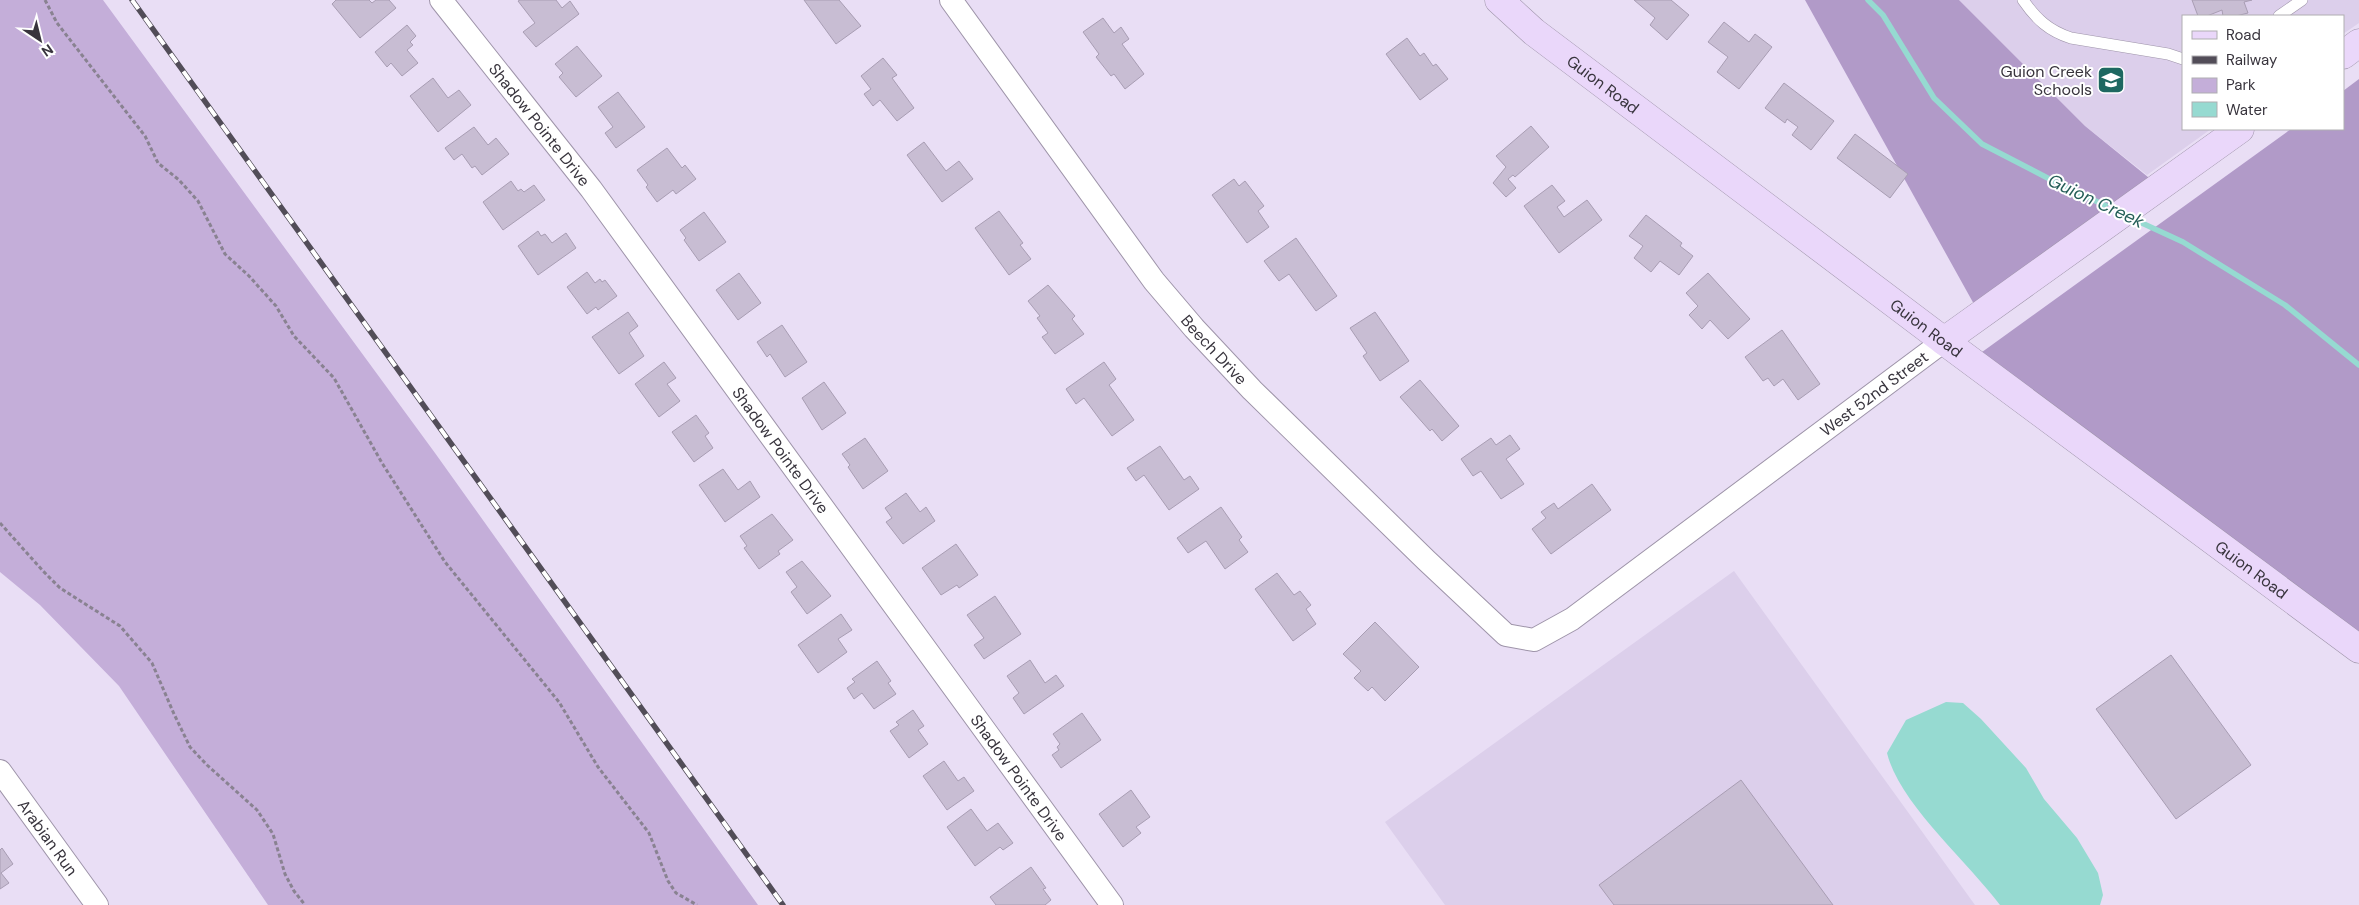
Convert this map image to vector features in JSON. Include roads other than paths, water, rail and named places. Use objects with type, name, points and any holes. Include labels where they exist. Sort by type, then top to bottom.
[{"type":"street","name":"Beech Drive","points":[[951,0],[1154,281],[1194,328],[1252,390],[1419,554],[1506,635],[1534,640]]},
{"type":"street","name":"Guion Road","points":[[1500,0],[1542,37],[1944,341],[2359,649]]},
{"type":"street","name":"Shadow Pointe Drive","points":[[444,1],[591,189],[1112,905]]},
{"type":"street","points":[[2344,54],[2359,43]]},
{"type":"street","name":"West 52nd Street","points":[[1534,640],[1572,619],[1944,341],[2238,130]]},
{"type":"street","name":"Arabian Run","points":[[3,782],[98,905]]},
{"type":"lane","points":[[2023,0],[2035,16],[2058,34],[2071,38],[2168,54],[2182,59]]},
{"type":"lane","points":[[2280,15],[2302,0]]},
{"type":"water","points":[[1946,702],[1963,703],[1981,719],[2026,768],[2044,799],[2077,838],[2098,873],[2103,895],[2100,905],[2000,905],[1920,812],[1905,792],[1894,772],[1887,753],[1906,720]]},
{"type":"waterway","name":"Guion Creek","points":[[1868,0],[1883,15],[1934,98],[1982,144],[2063,186],[2113,209]]},
{"type":"waterway","name":"Guion Creek","points":[[2131,218],[2183,242],[2285,305],[2359,365]]},
{"type":"railway","points":[[132,0],[783,905]]},
{"type":"place","name":"Guion Creek Schools","points":[[2111,80]]}]
